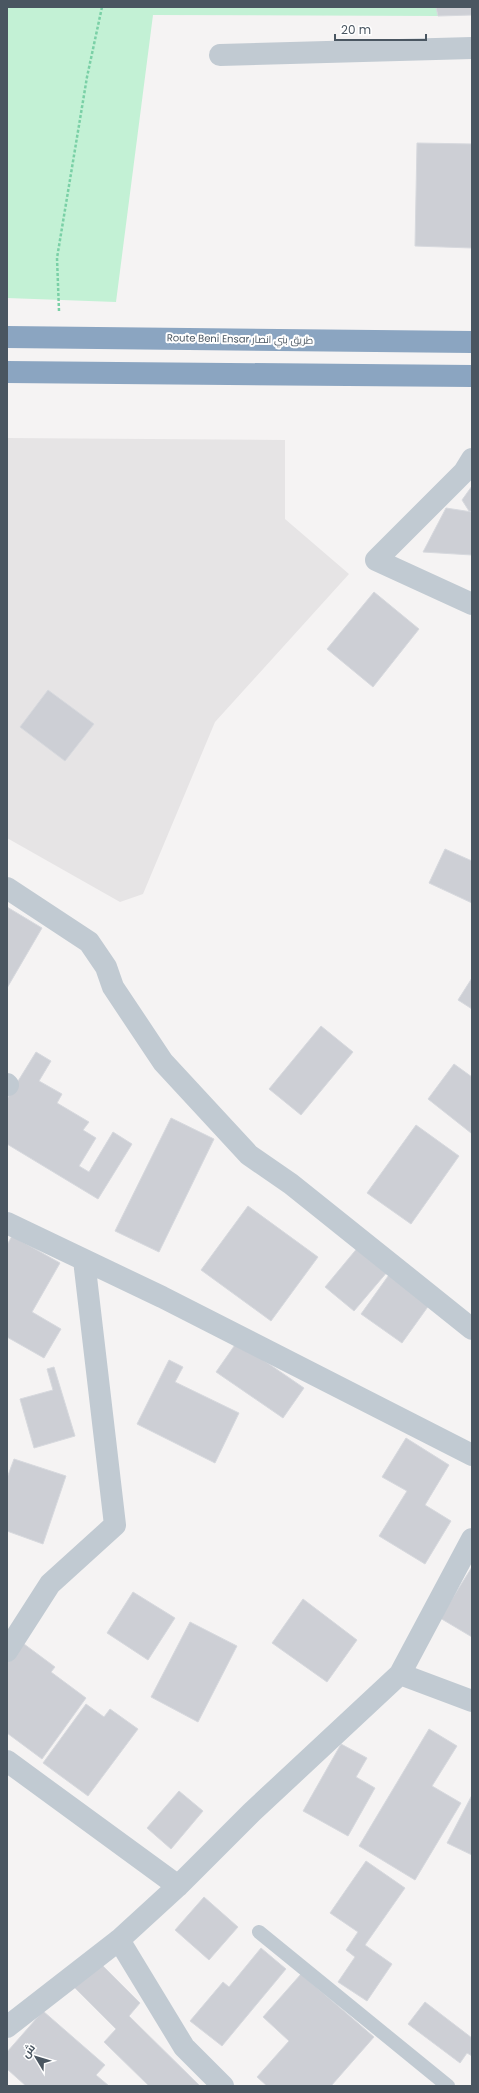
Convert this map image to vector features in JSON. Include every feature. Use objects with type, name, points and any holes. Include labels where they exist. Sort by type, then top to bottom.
[{"type":"highway","name":"Route Beni Ensar طريق بني انصار","points":[[7,337],[472,342]]},
{"type":"highway","points":[[7,372],[472,376]]},
{"type":"street","points":[[220,54],[472,48]]},
{"type":"street","points":[[472,459],[464,472],[376,560],[472,604]]},
{"type":"street","points":[[7,888],[89,942],[106,967],[113,987],[163,1062],[250,1155],[291,1184],[472,1329]]},
{"type":"street","points":[[7,1223],[162,1298],[472,1455]]},
{"type":"street","points":[[7,1651],[50,1584],[115,1525],[84,1260]]},
{"type":"street","points":[[7,2027],[119,1940],[178,1886],[252,1812],[400,1674],[472,1539]]},
{"type":"street","points":[[400,1674],[472,1701]]},
{"type":"street","points":[[7,1761],[178,1886]]},
{"type":"street","points":[[119,1940],[184,2047],[223,2086]]},
{"type":"lane","points":[[259,1932],[448,2086]]},
{"type":"path","points":[[59,337],[57,258],[87,76],[102,7]]},
{"type":"shaded area","points":[[7,438],[285,440],[285,519],[349,574],[215,722],[143,894],[120,902],[7,838]]},
{"type":"green space","points":[[7,7],[436,7],[438,16],[153,15],[116,302],[7,298]]},
{"type":"building","points":[[436,7],[472,7],[472,15],[438,16]]},
{"type":"building","points":[[417,143],[472,144],[472,248],[415,246]]},
{"type":"building","points":[[472,486],[472,512],[469,511],[462,500]]},
{"type":"building","points":[[446,508],[472,512],[472,555],[423,552]]},
{"type":"building","points":[[374,592],[419,629],[373,687],[327,649]]},
{"type":"building","points":[[48,690],[94,724],[65,761],[20,727]]},
{"type":"building","points":[[445,849],[472,861],[472,903],[429,883]]},
{"type":"building","points":[[7,907],[42,928],[7,988]]},
{"type":"building","points":[[472,978],[472,1009],[458,1000]]},
{"type":"building","points":[[321,1026],[353,1052],[301,1115],[269,1089]]},
{"type":"building","points":[[36,1052],[51,1061],[39,1081],[62,1094],[57,1103],[89,1122],[83,1130],[96,1138],[79,1166],[89,1172],[113,1132],[132,1144],[98,1199],[7,1144],[7,1099]]},
{"type":"building","points":[[454,1064],[472,1077],[471,1133],[428,1099]]},
{"type":"building","points":[[171,1118],[214,1139],[159,1252],[115,1231]]},
{"type":"building","points":[[416,1125],[459,1156],[411,1224],[367,1193]]},
{"type":"building","points":[[248,1206],[318,1257],[271,1321],[201,1270]]},
{"type":"building","points":[[12,1236],[60,1263],[32,1312],[61,1329],[44,1358],[7,1337],[7,1245]]},
{"type":"building","points":[[359,1246],[388,1271],[354,1311],[325,1287]]},
{"type":"building","points":[[391,1272],[432,1301],[402,1343],[361,1314]]},
{"type":"building","points":[[237,1342],[304,1388],[283,1418],[216,1372]]},
{"type":"building","points":[[169,1360],[183,1367],[175,1382],[239,1413],[215,1463],[137,1424]]},
{"type":"building","points":[[54,1367],[75,1436],[34,1448],[20,1399],[53,1390],[47,1369]]},
{"type":"building","points":[[406,1438],[449,1465],[425,1505],[451,1521],[425,1564],[379,1536],[407,1491],[382,1477]]},
{"type":"building","points":[[14,1459],[66,1476],[43,1544],[7,1531],[7,1478]]},
{"type":"building","points":[[472,1567],[472,1637],[440,1618]]},
{"type":"building","points":[[133,1592],[175,1618],[148,1660],[107,1633]]},
{"type":"building","points":[[303,1599],[357,1640],[327,1682],[272,1643]]},
{"type":"building","points":[[190,1622],[237,1646],[198,1722],[151,1697]]},
{"type":"building","points":[[20,1641],[55,1667],[51,1672],[86,1698],[42,1759],[7,1733],[7,1659]]},
{"type":"building","points":[[86,1704],[104,1717],[110,1709],[138,1729],[88,1796],[43,1763]]},
{"type":"building","points":[[429,1729],[457,1746],[432,1786],[461,1803],[415,1880],[359,1846]]},
{"type":"building","points":[[341,1744],[367,1758],[356,1777],[375,1788],[348,1836],[303,1811]]},
{"type":"building","points":[[179,1791],[203,1811],[171,1849],[147,1828]]},
{"type":"building","points":[[472,1795],[472,1855],[447,1843]]},
{"type":"building","points":[[366,1861],[405,1888],[365,1945],[392,1964],[367,2001],[338,1982],[355,1957],[346,1950],[358,1932],[330,1913]]},
{"type":"building","points":[[204,1897],[238,1927],[209,1960],[175,1930]]},
{"type":"building","points":[[261,1948],[286,1969],[222,2046],[190,2021],[223,1982],[229,1987]]},
{"type":"building","points":[[99,1962],[140,2003],[129,2016],[200,2086],[149,2086],[104,2042],[116,2029],[74,1987]]},
{"type":"building","points":[[301,1974],[374,2037],[331,2086],[267,2086],[257,2077],[289,2041],[263,2017]]},
{"type":"building","points":[[425,2002],[472,2038],[472,2056],[467,2053],[460,2063],[408,2024]]},
{"type":"building","points":[[43,2011],[105,2065],[96,2075],[109,2086],[26,2086],[7,2069],[7,2052]]}]
